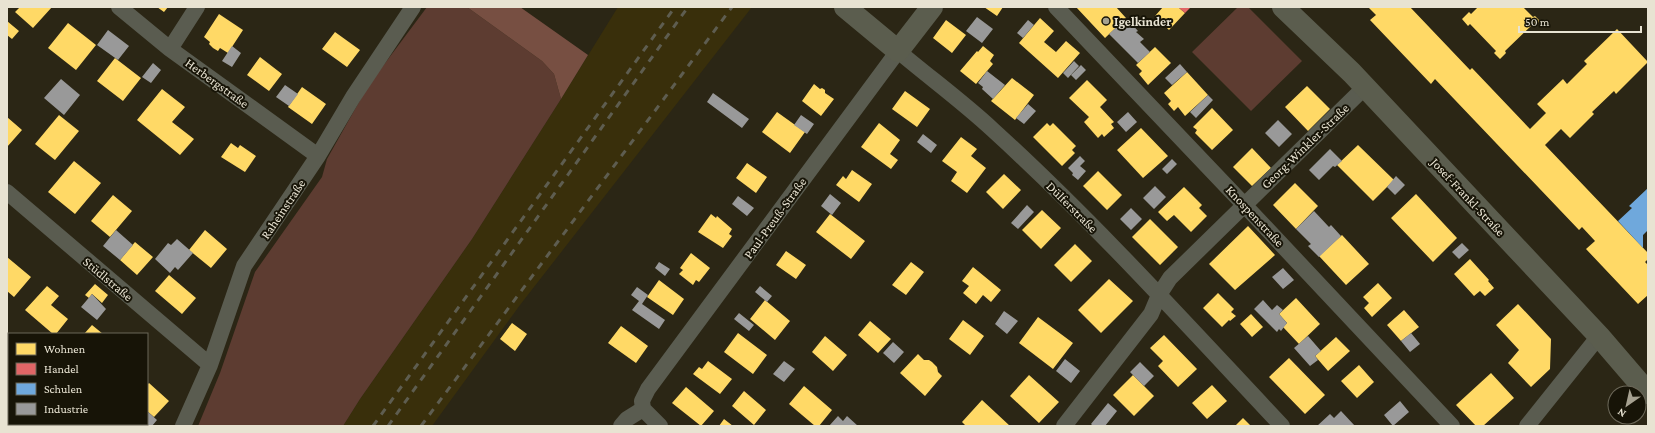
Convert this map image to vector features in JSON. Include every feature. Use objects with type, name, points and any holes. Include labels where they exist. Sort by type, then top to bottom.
[{"type":"main road","name":"Dülferstraße","points":[[845,7],[898,51]]},
{"type":"main road","name":"Paul-Preuß-Straße","points":[[898,51],[932,7]]},
{"type":"main road","name":"Josef-Frankl-Straße","points":[[1283,7],[1365,87],[1599,336],[1648,393]]},
{"type":"street","name":"Herbergstraße","points":[[119,7],[170,49],[318,156]]},
{"type":"street","points":[[170,49],[197,7]]},
{"type":"street","name":"Raheinstraße","points":[[183,426],[210,365],[244,266],[318,156],[354,97],[413,7]]},
{"type":"street","name":"Knospenstraße","points":[[1056,7],[1244,204],[1452,426]]},
{"type":"street","name":"Dülferstraße","points":[[898,51],[998,134],[1042,176],[1159,295],[1282,426]]},
{"type":"street","name":"Paul-Preuß-Straße","points":[[643,409],[642,401],[648,390],[898,51]]},
{"type":"street","name":"Georg-Winkler-Straße","points":[[1064,426],[1150,314],[1159,295],[1170,278],[1365,87]]},
{"type":"street","name":"Stüdlstraße","points":[[7,192],[210,365]]},
{"type":"street","points":[[1527,426],[1599,336]]},
{"type":"street","points":[[621,426],[627,418],[643,409],[660,426]]},
{"type":"shaded area","points":[[427,7],[467,7],[542,61],[554,74],[561,99],[472,239],[360,399],[343,426],[198,426],[220,373],[255,272],[322,177],[327,159],[368,86]]},
{"type":"shaded area","points":[[467,7],[520,7],[588,55],[561,99],[554,74],[542,61]]},
{"type":"shaded area","points":[[618,7],[752,7],[520,305],[432,426],[343,426],[360,399],[472,239]]},
{"type":"shaded area","points":[[1238,7],[1248,7],[1302,61],[1251,111],[1192,52]]},
{"type":"building: Wohnen","points":[[20,7],[52,7],[33,28],[15,12]]},
{"type":"building: Wohnen","points":[[157,7],[168,7],[164,12]]},
{"type":"building: Wohnen","points":[[984,7],[1003,7],[997,16]]},
{"type":"building: Wohnen","points":[[1076,7],[1116,7],[1126,18],[1105,38]]},
{"type":"building: Wohnen","points":[[1163,7],[1178,7],[1185,13],[1169,30],[1155,16]]},
{"type":"building: Wohnen","points":[[1368,7],[1410,7],[1470,70],[1472,68],[1530,129],[1546,113],[1537,104],[1563,79],[1567,84],[1587,64],[1584,61],[1617,29],[1648,62],[1616,94],[1614,91],[1592,112],[1594,114],[1570,138],[1561,129],[1545,145],[1648,253],[1648,259],[1645,262],[1648,265],[1648,295],[1638,304],[1586,249],[1595,241],[1582,227],[1579,230],[1435,79],[1431,84],[1370,20],[1376,15]]},
{"type":"building: Wohnen","points":[[1478,7],[1523,7],[1533,17],[1535,16],[1540,21],[1534,27],[1532,25],[1505,51],[1506,53],[1500,59],[1494,53],[1496,51],[1470,24],[1468,26],[1462,19],[1469,12],[1471,14]]},
{"type":"building: Wohnen","points":[[219,14],[243,30],[228,53],[220,48],[218,51],[213,48],[209,44],[210,42],[204,37]]},
{"type":"building: Wohnen","points":[[1040,18],[1054,31],[1044,42],[1056,52],[1066,41],[1080,53],[1058,78],[1019,43]]},
{"type":"building: Wohnen","points":[[946,20],[966,35],[952,53],[933,38]]},
{"type":"building: Wohnen","points":[[7,21],[19,31],[12,39],[7,35]]},
{"type":"building: Wohnen","points":[[68,23],[96,45],[76,70],[48,48]]},
{"type":"building: Wohnen","points":[[335,32],[360,50],[347,67],[322,49]]},
{"type":"building: Wohnen","points":[[983,46],[994,55],[990,61],[993,64],[976,84],[960,71]]},
{"type":"building: Wohnen","points":[[1155,47],[1171,63],[1148,85],[1139,74],[1142,71],[1136,65]]},
{"type":"building: Wohnen","points":[[260,57],[282,74],[269,91],[247,75]]},
{"type":"building: Wohnen","points":[[115,58],[141,78],[123,101],[97,81]]},
{"type":"building: Wohnen","points":[[1187,72],[1208,95],[1185,116],[1178,107],[1174,111],[1168,104],[1171,101],[1164,93]]},
{"type":"building: Wohnen","points":[[1012,78],[1034,95],[1015,120],[991,101]]},
{"type":"building: Wohnen","points":[[1087,80],[1107,100],[1100,107],[1114,122],[1111,124],[1114,128],[1104,137],[1102,134],[1098,138],[1084,122],[1089,117],[1069,98]]},
{"type":"building: Wohnen","points":[[814,84],[820,89],[822,88],[825,90],[825,93],[834,99],[821,116],[802,101]]},
{"type":"building: Wohnen","points":[[1307,86],[1330,109],[1308,131],[1285,107]]},
{"type":"building: Wohnen","points":[[302,87],[326,104],[312,124],[288,107]]},
{"type":"building: Wohnen","points":[[162,89],[185,107],[172,122],[194,139],[180,155],[137,120]]},
{"type":"building: Wohnen","points":[[905,91],[930,109],[917,127],[892,109]]},
{"type":"building: Wohnen","points":[[1212,108],[1233,130],[1212,150],[1195,133],[1197,130],[1193,127]]},
{"type":"building: Wohnen","points":[[777,112],[805,132],[790,153],[762,132]]},
{"type":"building: Wohnen","points":[[59,115],[79,131],[55,160],[35,144]]},
{"type":"building: Wohnen","points":[[7,117],[22,130],[7,147]]},
{"type":"building: Wohnen","points":[[879,123],[900,140],[890,154],[898,160],[891,169],[861,147]]},
{"type":"building: Wohnen","points":[[1047,123],[1050,126],[1053,123],[1076,146],[1072,150],[1075,153],[1062,166],[1033,137]]},
{"type":"building: Wohnen","points":[[1141,128],[1168,156],[1143,178],[1117,150]]},
{"type":"building: Wohnen","points":[[961,137],[977,149],[971,156],[986,168],[967,193],[951,181],[957,172],[942,161]]},
{"type":"building: Wohnen","points":[[231,143],[238,148],[240,145],[256,156],[245,172],[221,157]]},
{"type":"building: Wohnen","points":[[1358,145],[1394,180],[1373,201],[1337,165]]},
{"type":"building: Wohnen","points":[[1252,148],[1271,168],[1252,186],[1233,167]]},
{"type":"building: Wohnen","points":[[74,161],[101,183],[75,214],[48,192]]},
{"type":"building: Wohnen","points":[[747,163],[767,177],[756,193],[736,178]]},
{"type":"building: Wohnen","points":[[852,170],[872,184],[859,202],[836,185],[843,176],[846,179]]},
{"type":"building: Wohnen","points":[[1098,171],[1122,195],[1107,210],[1083,186]]},
{"type":"building: Wohnen","points":[[1004,174],[1021,190],[1003,209],[986,192]]},
{"type":"building: Wohnen","points":[[1295,183],[1318,206],[1296,229],[1273,205]]},
{"type":"building: Wohnen","points":[[1184,187],[1202,205],[1199,208],[1207,216],[1191,232],[1174,215],[1167,221],[1158,212]]},
{"type":"building: Wohnen","points":[[1416,194],[1457,238],[1433,262],[1391,218]]},
{"type":"building: Wohnen","points":[[113,195],[132,211],[110,237],[91,221]]},
{"type":"building: Wohnen","points":[[1042,210],[1061,228],[1041,249],[1022,230]]},
{"type":"building: Wohnen","points":[[711,214],[716,218],[717,216],[732,229],[729,234],[732,236],[723,248],[698,232]]},
{"type":"building: Wohnen","points":[[830,214],[865,241],[851,259],[816,232]]},
{"type":"building: Wohnen","points":[[1150,219],[1178,247],[1160,265],[1132,237]]},
{"type":"building: Wohnen","points":[[1248,226],[1275,255],[1235,290],[1209,264]]},
{"type":"building: Wohnen","points":[[205,230],[227,249],[211,268],[189,250]]},
{"type":"building: Wohnen","points":[[1342,235],[1369,264],[1346,285],[1319,256]]},
{"type":"building: Wohnen","points":[[135,242],[153,257],[137,275],[120,260]]},
{"type":"building: Wohnen","points":[[1075,244],[1092,261],[1071,282],[1054,265]]},
{"type":"building: Wohnen","points":[[786,251],[806,265],[796,279],[776,265]]},
{"type":"building: Wohnen","points":[[691,253],[710,268],[699,282],[696,280],[693,285],[679,274],[683,270],[680,268]]},
{"type":"building: Wohnen","points":[[7,257],[31,277],[14,297],[7,291]]},
{"type":"building: Wohnen","points":[[1470,259],[1489,280],[1488,281],[1494,288],[1485,296],[1480,291],[1474,296],[1454,274]]},
{"type":"building: Wohnen","points":[[911,262],[924,272],[906,295],[892,285]]},
{"type":"building: Wohnen","points":[[973,267],[1001,290],[991,302],[983,295],[976,304],[963,293],[969,286],[962,281]]},
{"type":"building: Wohnen","points":[[169,275],[196,298],[182,314],[155,291]]},
{"type":"building: Wohnen","points":[[1109,279],[1133,301],[1101,333],[1078,310]]},
{"type":"building: Wohnen","points":[[659,280],[684,299],[673,315],[647,297]]},
{"type":"building: Wohnen","points":[[1378,283],[1392,298],[1372,317],[1364,308],[1369,303],[1363,297]]},
{"type":"building: Wohnen","points":[[95,284],[108,295],[102,303],[92,294],[89,298],[85,295]]},
{"type":"building: Wohnen","points":[[47,286],[59,296],[51,305],[68,319],[57,333],[52,333],[25,310]]},
{"type":"building: Wohnen","points":[[1218,293],[1234,309],[1231,312],[1236,316],[1222,327],[1203,308]]},
{"type":"building: Wohnen","points":[[1296,298],[1320,324],[1299,344],[1283,327],[1287,323],[1279,314]]},
{"type":"building: Wohnen","points":[[765,300],[790,321],[775,340],[750,319]]},
{"type":"building: Wohnen","points":[[1518,304],[1551,339],[1550,369],[1531,387],[1508,363],[1519,350],[1496,325]]},
{"type":"building: Wohnen","points":[[1404,310],[1419,327],[1401,341],[1387,325]]},
{"type":"building: Wohnen","points":[[1251,314],[1263,327],[1252,337],[1240,324]]},
{"type":"building: Wohnen","points":[[1038,317],[1073,343],[1053,369],[1019,343]]},
{"type":"building: Wohnen","points":[[963,320],[984,336],[970,355],[949,339]]},
{"type":"building: Wohnen","points":[[870,321],[891,339],[878,353],[858,335]]},
{"type":"building: Wohnen","points":[[512,323],[527,334],[515,351],[500,339]]},
{"type":"building: Wohnen","points":[[92,325],[102,333],[85,333]]},
{"type":"building: Wohnen","points":[[621,326],[648,346],[636,363],[608,343]]},
{"type":"building: Wohnen","points":[[738,333],[767,355],[753,374],[724,352]]},
{"type":"building: Wohnen","points":[[1164,335],[1197,369],[1178,387],[1158,366],[1163,361],[1150,348]]},
{"type":"building: Wohnen","points":[[825,336],[847,355],[833,371],[812,352]]},
{"type":"building: Wohnen","points":[[1336,337],[1350,351],[1328,371],[1315,356]]},
{"type":"building: Wohnen","points":[[918,354],[924,360],[929,360],[932,362],[942,376],[925,396],[900,373]]},
{"type":"building: Wohnen","points":[[1289,358],[1325,395],[1305,414],[1269,377]]},
{"type":"building: Wohnen","points":[[708,361],[732,379],[720,394],[693,374],[699,367],[702,369]]},
{"type":"building: Wohnen","points":[[1359,365],[1374,382],[1357,398],[1341,381]]},
{"type":"building: Wohnen","points":[[1491,373],[1514,398],[1483,426],[1476,426],[1456,405]]},
{"type":"building: Wohnen","points":[[1029,375],[1059,402],[1039,423],[1010,396]]},
{"type":"building: Wohnen","points":[[1133,375],[1154,396],[1134,416],[1113,395]]},
{"type":"building: Wohnen","points":[[149,383],[169,401],[154,417],[148,412]]},
{"type":"building: Wohnen","points":[[1212,385],[1227,401],[1207,419],[1192,403]]},
{"type":"building: Wohnen","points":[[7,386],[8,408],[7,410]]},
{"type":"building: Wohnen","points":[[804,386],[832,410],[819,426],[815,426],[789,404]]},
{"type":"building: Wohnen","points":[[686,387],[714,411],[701,426],[672,403]]},
{"type":"building: Wohnen","points":[[744,391],[766,410],[754,425],[732,406]]},
{"type":"building: Wohnen","points":[[982,400],[1010,426],[966,426],[962,422]]},
{"type":"building: Wohnen","points":[[1243,418],[1251,426],[1235,426]]},
{"type":"building: Wohnen","points":[[724,419],[733,426],[719,426]]},
{"type":"building: Wohnen","points":[[30,425],[49,425],[48,426]]},
{"type":"building: Handel","points":[[1178,7],[1191,7],[1185,13]]},
{"type":"building: Schulen","points":[[1648,188],[1648,230],[1643,235],[1643,248],[1618,221],[1632,208],[1629,206]]},
{"type":"building: Industrie","points":[[977,17],[993,29],[982,43],[966,31]]},
{"type":"building: Industrie","points":[[1028,20],[1034,25],[1023,38],[1017,33]]},
{"type":"building: Industrie","points":[[1123,21],[1126,24],[1129,21],[1138,31],[1136,32],[1144,39],[1140,42],[1150,52],[1138,63],[1109,34]]},
{"type":"building: Industrie","points":[[108,30],[129,46],[118,60],[97,45]]},
{"type":"building: Industrie","points":[[232,46],[241,53],[232,67],[222,61]]},
{"type":"building: Industrie","points":[[1074,61],[1079,66],[1068,78],[1063,73]]},
{"type":"building: Industrie","points":[[153,63],[161,70],[151,83],[142,77]]},
{"type":"building: Industrie","points":[[1180,64],[1187,72],[1172,85],[1165,78]]},
{"type":"building: Industrie","points":[[1081,65],[1086,70],[1076,80],[1071,75]]},
{"type":"building: Industrie","points":[[987,71],[1005,85],[993,99],[978,83]]},
{"type":"building: Industrie","points":[[61,79],[80,95],[64,115],[44,98]]},
{"type":"building: Industrie","points":[[285,85],[298,94],[289,106],[276,97]]},
{"type":"building: Industrie","points":[[713,93],[749,119],[742,128],[707,102]]},
{"type":"building: Industrie","points":[[1208,95],[1213,100],[1196,118],[1190,112]]},
{"type":"building: Industrie","points":[[1028,104],[1036,111],[1024,124],[1016,118]]},
{"type":"building: Industrie","points":[[1128,112],[1137,122],[1126,132],[1117,122]]},
{"type":"building: Industrie","points":[[801,115],[814,124],[807,134],[794,125]]},
{"type":"building: Industrie","points":[[1278,120],[1292,134],[1279,147],[1265,133]]},
{"type":"building: Industrie","points":[[923,134],[937,145],[931,153],[917,142]]},
{"type":"building: Industrie","points":[[1330,149],[1342,161],[1335,167],[1333,166],[1319,180],[1309,170]]},
{"type":"building: Industrie","points":[[1080,156],[1085,161],[1080,166],[1086,171],[1078,180],[1072,175],[1073,173],[1068,168]]},
{"type":"building: Industrie","points":[[1172,159],[1177,164],[1167,174],[1162,169]]},
{"type":"building: Industrie","points":[[1396,176],[1405,185],[1395,195],[1387,187]]},
{"type":"building: Industrie","points":[[1155,186],[1166,197],[1154,209],[1143,198]]},
{"type":"building: Industrie","points":[[830,194],[841,203],[832,215],[821,206]]},
{"type":"building: Industrie","points":[[738,196],[754,208],[747,216],[732,204]]},
{"type":"building: Industrie","points":[[1027,205],[1034,212],[1018,229],[1011,223]]},
{"type":"building: Industrie","points":[[1131,208],[1142,219],[1131,230],[1120,219]]},
{"type":"building: Industrie","points":[[1314,211],[1329,227],[1331,225],[1341,236],[1319,257],[1308,246],[1311,244],[1296,229]]},
{"type":"building: Industrie","points":[[116,230],[133,245],[120,260],[103,246]]},
{"type":"building: Industrie","points":[[177,239],[193,253],[178,270],[175,267],[170,273],[155,259],[168,243],[171,245]]},
{"type":"building: Industrie","points":[[1462,243],[1469,250],[1459,259],[1452,252]]},
{"type":"building: Industrie","points":[[659,262],[670,269],[665,276],[655,268]]},
{"type":"building: Industrie","points":[[1283,268],[1294,280],[1283,289],[1272,277]]},
{"type":"building: Industrie","points":[[760,286],[772,296],[767,302],[755,292]]},
{"type":"building: Industrie","points":[[637,287],[648,295],[642,304],[665,320],[659,329],[632,310],[639,301],[631,295]]},
{"type":"building: Industrie","points":[[92,294],[106,309],[97,320],[81,307]]},
{"type":"building: Industrie","points":[[1263,300],[1272,310],[1277,305],[1283,310],[1279,314],[1287,323],[1281,331],[1279,329],[1277,332],[1254,309]]},
{"type":"building: Industrie","points":[[1004,311],[1018,321],[1007,334],[995,324]]},
{"type":"building: Industrie","points":[[739,313],[754,325],[749,331],[734,319]]},
{"type":"building: Industrie","points":[[1411,333],[1420,344],[1410,352],[1401,341]]},
{"type":"building: Industrie","points":[[1308,336],[1321,351],[1315,356],[1318,360],[1310,366],[1294,348]]},
{"type":"building: Industrie","points":[[893,342],[904,352],[894,363],[883,353]]},
{"type":"building: Industrie","points":[[1065,359],[1080,371],[1071,383],[1056,371]]},
{"type":"building: Industrie","points":[[784,361],[795,369],[784,382],[773,374]]},
{"type":"building: Industrie","points":[[1140,362],[1154,376],[1144,386],[1130,372]]},
{"type":"building: Industrie","points":[[1400,401],[1409,412],[1393,426],[1384,415]]},
{"type":"building: Industrie","points":[[1108,403],[1117,411],[1105,426],[1093,426],[1091,424]]},
{"type":"building: Industrie","points":[[1341,411],[1355,426],[1317,426],[1330,414],[1334,418]]},
{"type":"building: Industrie","points":[[148,412],[157,420],[152,426],[143,425],[148,425]]},
{"type":"building: Industrie","points":[[838,416],[843,421],[847,416],[858,426],[829,426]]},
{"type":"railway","points":[[373,426],[675,7]]},
{"type":"railway","points":[[388,426],[688,7]]},
{"type":"railway","points":[[421,426],[732,7]]},
{"type":"place","name":"Igelkinder","points":[[1106,21]]}]
